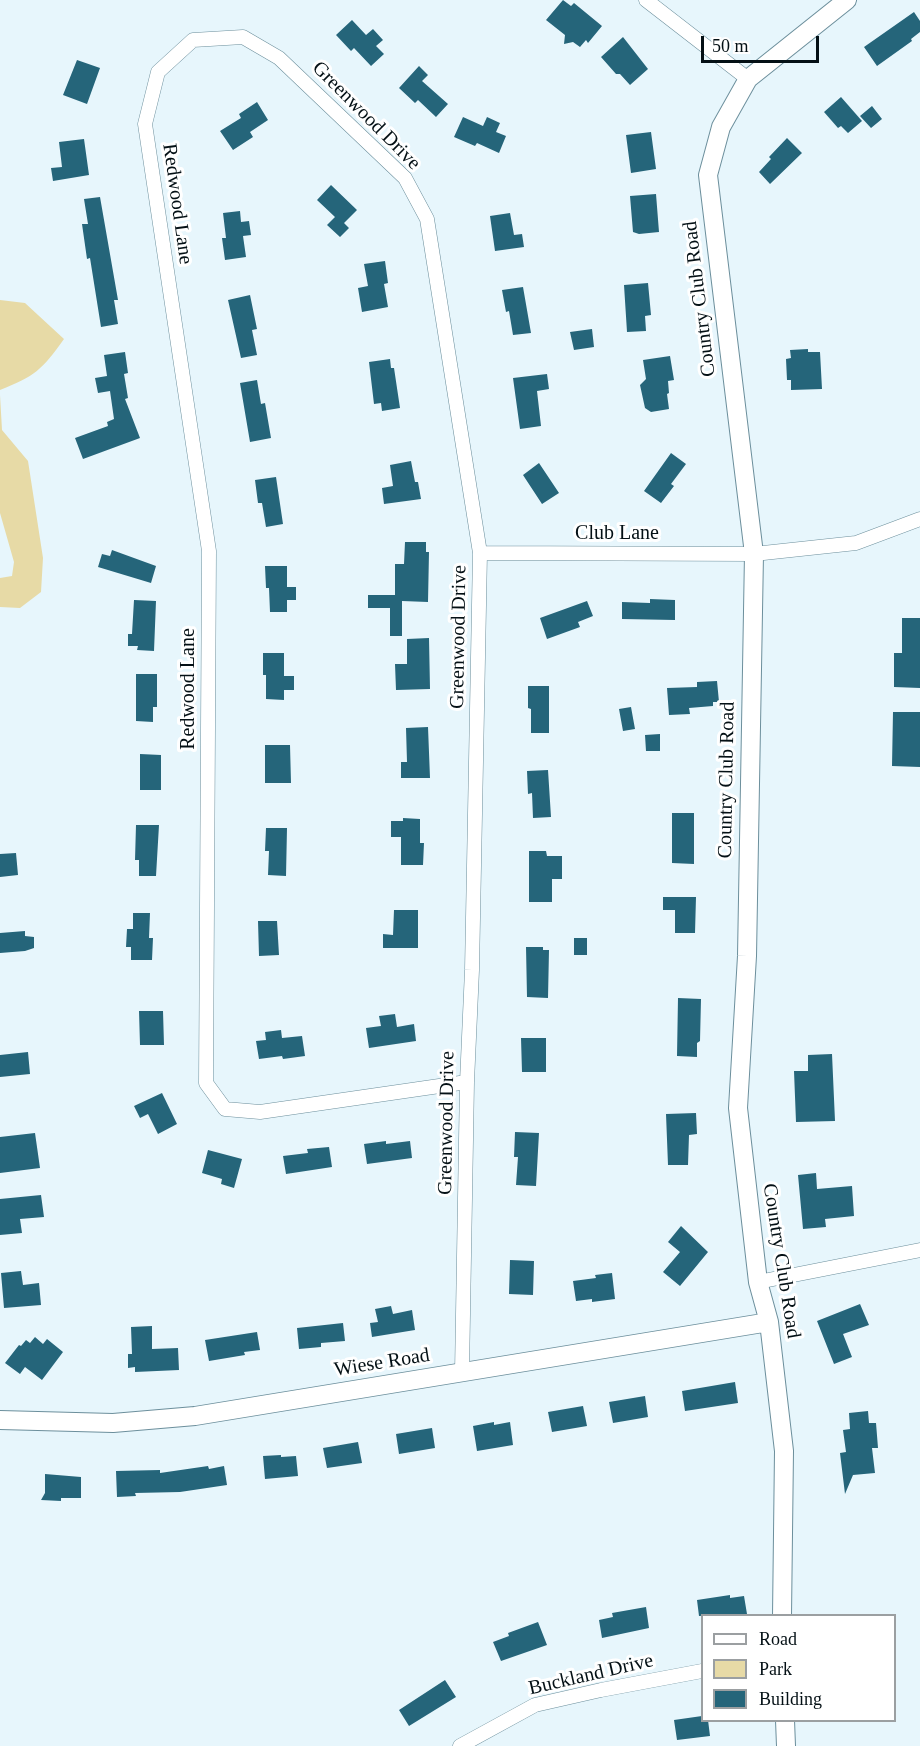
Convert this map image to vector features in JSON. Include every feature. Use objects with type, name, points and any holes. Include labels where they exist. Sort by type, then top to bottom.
[{"type":"street","points":[[646,0],[748,79]]},
{"type":"street","name":"Country Club Road","points":[[782,1614],[784,1451],[769,1322],[758,1282],[738,1108],[747,956],[754,554],[708,175],[721,127],[748,79],[847,0]]},
{"type":"street","name":"Greenwood Drive","points":[[193,40],[243,38],[279,58],[405,178],[427,219],[480,553],[472,970],[466,1082],[462,1372]]},
{"type":"street","name":"Redwood Lane","points":[[193,40],[158,72],[145,124],[209,551],[207,1083],[225,1109],[260,1112],[466,1082]]},
{"type":"street","name":"Club Lane","points":[[480,553],[754,554],[856,543],[920,519]]},
{"type":"street","points":[[758,1282],[920,1250]]},
{"type":"street","name":"Wiese Road","points":[[0,1420],[113,1423],[195,1416],[769,1322]]},
{"type":"street","name":"Buckland Drive","points":[[460,1746],[535,1705],[701,1671]]},
{"type":"street","points":[[785,1722],[786,1746]]},
{"type":"green space","points":[[0,300],[25,303],[64,339],[37,371],[0,390]]},
{"type":"green space","points":[[0,395],[2,430],[28,461],[43,558],[41,592],[20,608],[0,607],[0,578],[12,576],[14,562],[0,513]]},
{"type":"building","points":[[563,0],[571,6],[574,3],[602,26],[588,43],[586,40],[580,47],[573,42],[564,44],[565,35],[546,20]]},
{"type":"building","points":[[914,12],[920,21],[920,32],[911,39],[912,41],[877,66],[864,47]]},
{"type":"building","points":[[352,20],[366,35],[373,29],[383,40],[376,46],[384,54],[371,66],[354,48],[351,51],[336,35]]},
{"type":"building","points":[[623,37],[648,69],[630,85],[620,74],[616,74],[601,57]]},
{"type":"building","points":[[77,60],[100,68],[87,104],[63,95]]},
{"type":"building","points":[[419,66],[428,75],[422,81],[448,104],[436,117],[418,100],[415,103],[399,88]]},
{"type":"building","points":[[841,97],[862,121],[848,133],[841,126],[838,128],[824,112]]},
{"type":"building","points":[[257,102],[268,120],[250,132],[253,137],[233,150],[220,131],[241,118],[239,114]]},
{"type":"building","points":[[872,106],[882,119],[871,128],[860,116]]},
{"type":"building","points":[[463,117],[483,126],[487,117],[500,123],[496,132],[506,136],[499,153],[477,143],[475,146],[454,137]]},
{"type":"building","points":[[651,132],[656,169],[631,173],[626,135]]},
{"type":"building","points":[[787,138],[802,153],[770,184],[759,172],[771,159],[769,157]]},
{"type":"building","points":[[84,139],[89,175],[53,181],[51,168],[62,167],[59,142]]},
{"type":"building","points":[[331,185],[357,210],[344,223],[349,228],[340,237],[327,225],[335,217],[317,200]]},
{"type":"building","points":[[656,194],[659,232],[639,234],[633,232],[630,196]]},
{"type":"building","points":[[100,197],[118,300],[114,300],[118,324],[101,327],[82,224],[88,224],[84,199]]},
{"type":"building","points":[[240,211],[241,222],[249,221],[251,235],[243,236],[246,257],[225,260],[222,238],[226,238],[223,213]]},
{"type":"building","points":[[510,213],[514,235],[522,234],[524,247],[495,251],[490,216]]},
{"type":"building","points":[[385,261],[388,283],[384,284],[388,307],[362,312],[358,288],[368,286],[364,264]]},
{"type":"building","points":[[648,283],[651,315],[645,316],[646,331],[627,332],[624,285]]},
{"type":"building","points":[[523,287],[531,333],[513,335],[509,311],[506,312],[502,290]]},
{"type":"building","points":[[250,295],[257,329],[252,330],[257,355],[241,358],[228,300]]},
{"type":"building","points":[[592,329],[594,347],[574,350],[570,332]]},
{"type":"building","points":[[808,349],[808,352],[820,352],[822,389],[791,390],[791,380],[787,380],[786,359],[791,358],[790,350]]},
{"type":"building","points":[[125,352],[128,373],[124,374],[128,398],[125,399],[140,438],[83,459],[75,438],[108,426],[107,422],[114,419],[110,391],[98,393],[95,378],[107,376],[104,355]]},
{"type":"building","points":[[670,356],[674,380],[668,381],[669,409],[651,412],[645,408],[640,385],[646,379],[643,360]]},
{"type":"building","points":[[390,359],[391,368],[394,368],[400,408],[382,411],[381,403],[374,404],[369,362]]},
{"type":"building","points":[[547,374],[549,389],[537,391],[541,426],[520,429],[513,378]]},
{"type":"building","points":[[257,380],[261,404],[265,403],[271,438],[250,442],[240,383]]},
{"type":"building","points":[[671,453],[686,464],[671,484],[674,486],[661,503],[644,491]]},
{"type":"building","points":[[411,461],[421,499],[384,504],[382,488],[393,486],[390,465]]},
{"type":"building","points":[[539,463],[559,493],[542,504],[523,475]]},
{"type":"building","points":[[276,477],[283,524],[266,527],[262,503],[258,503],[255,480]]},
{"type":"building","points":[[405,542],[426,542],[426,552],[429,552],[428,602],[402,601],[402,636],[390,636],[390,608],[368,608],[368,595],[395,595],[395,564],[404,564]]},
{"type":"building","points":[[112,550],[156,566],[151,583],[98,567],[102,554],[110,556]]},
{"type":"building","points":[[265,566],[287,566],[287,587],[296,587],[296,600],[287,600],[287,612],[270,612]]},
{"type":"building","points":[[650,599],[675,600],[675,620],[622,619],[622,602],[650,603]]},
{"type":"building","points":[[134,600],[156,601],[154,651],[137,650],[138,646],[128,646],[128,634],[132,634]]},
{"type":"building","points":[[587,601],[593,616],[578,622],[580,627],[547,639],[540,618]]},
{"type":"building","points":[[902,618],[920,618],[920,688],[894,687],[894,653],[902,653]]},
{"type":"building","points":[[429,638],[430,689],[396,690],[395,664],[407,664],[407,639]]},
{"type":"building","points":[[263,653],[284,653],[284,676],[294,676],[294,690],[284,690],[284,700],[266,699]]},
{"type":"building","points":[[136,674],[157,674],[157,707],[153,707],[153,722],[136,721]]},
{"type":"building","points":[[717,681],[719,702],[713,702],[713,706],[689,708],[690,714],[669,715],[667,688],[697,687],[697,682]]},
{"type":"building","points":[[528,686],[549,686],[549,733],[531,733]]},
{"type":"building","points":[[631,707],[635,729],[623,731],[619,709]]},
{"type":"building","points":[[893,712],[920,712],[920,767],[892,766]]},
{"type":"building","points":[[428,727],[430,778],[401,778],[401,762],[407,762],[406,728]]},
{"type":"building","points":[[660,734],[660,751],[646,751],[645,735]]},
{"type":"building","points":[[265,745],[290,745],[291,783],[265,783]]},
{"type":"building","points":[[140,754],[161,755],[161,790],[140,790]]},
{"type":"building","points":[[548,770],[551,817],[533,818],[532,793],[528,794],[527,771]]},
{"type":"building","points":[[672,813],[694,813],[694,864],[672,863]]},
{"type":"building","points":[[403,818],[420,819],[420,843],[424,843],[423,865],[401,865],[401,837],[391,837],[391,821],[403,821]]},
{"type":"building","points":[[136,825],[159,825],[156,876],[139,876],[139,860],[135,860]]},
{"type":"building","points":[[266,828],[287,828],[286,876],[268,875],[269,851],[265,851]]},
{"type":"building","points":[[529,851],[546,851],[547,856],[562,856],[562,879],[552,879],[552,902],[529,902]]},
{"type":"building","points":[[16,853],[18,875],[0,877],[0,854]]},
{"type":"building","points":[[663,897],[696,897],[695,933],[675,933],[675,910],[663,910]]},
{"type":"building","points":[[394,910],[418,910],[418,948],[383,948],[383,934],[393,935]]},
{"type":"building","points":[[133,913],[150,913],[149,938],[153,938],[152,960],[131,960],[131,947],[126,947],[127,929],[133,929]]},
{"type":"building","points":[[258,921],[277,921],[279,955],[259,956]]},
{"type":"building","points":[[25,931],[25,936],[34,937],[34,948],[0,953],[0,933]]},
{"type":"building","points":[[574,938],[587,938],[587,955],[574,955]]},
{"type":"building","points":[[526,947],[543,947],[543,950],[549,950],[548,998],[527,997]]},
{"type":"building","points":[[678,998],[701,999],[700,1041],[697,1043],[697,1057],[677,1056]]},
{"type":"building","points":[[139,1011],[163,1011],[164,1045],[140,1045]]},
{"type":"building","points":[[395,1014],[397,1027],[414,1024],[416,1041],[369,1048],[366,1028],[381,1026],[379,1016]]},
{"type":"building","points":[[281,1030],[282,1038],[302,1036],[305,1056],[259,1059],[256,1041],[266,1040],[265,1032]]},
{"type":"building","points":[[521,1038],[546,1038],[546,1072],[522,1072]]},
{"type":"building","points":[[28,1052],[30,1074],[0,1077],[0,1055]]},
{"type":"building","points":[[832,1054],[835,1121],[796,1122],[794,1071],[808,1071],[808,1055]]},
{"type":"building","points":[[162,1093],[177,1124],[158,1134],[148,1114],[140,1118],[134,1106]]},
{"type":"building","points":[[696,1113],[697,1134],[689,1135],[688,1165],[668,1165],[666,1114]]},
{"type":"building","points":[[515,1132],[539,1133],[536,1186],[516,1185],[518,1157],[514,1157]]},
{"type":"building","points":[[35,1133],[40,1168],[0,1173],[0,1137]]},
{"type":"building","points":[[386,1141],[386,1144],[410,1141],[412,1158],[367,1164],[364,1144]]},
{"type":"building","points":[[329,1147],[332,1167],[286,1174],[283,1156],[308,1153],[307,1149]]},
{"type":"building","points":[[208,1150],[242,1159],[234,1188],[221,1184],[222,1179],[202,1173]]},
{"type":"building","points":[[816,1173],[817,1189],[852,1186],[854,1216],[825,1219],[826,1227],[803,1229],[798,1175]]},
{"type":"building","points":[[41,1195],[44,1217],[20,1219],[22,1233],[0,1235],[0,1199]]},
{"type":"building","points":[[681,1226],[708,1252],[680,1286],[663,1272],[680,1252],[668,1242]]},
{"type":"building","points":[[510,1260],[534,1261],[533,1295],[509,1294]]},
{"type":"building","points":[[21,1271],[23,1285],[39,1283],[41,1305],[4,1308],[1,1273]]},
{"type":"building","points":[[612,1273],[615,1299],[592,1302],[592,1299],[576,1301],[573,1281]]},
{"type":"building","points":[[860,1304],[869,1325],[843,1334],[852,1357],[834,1364],[817,1321]]},
{"type":"building","points":[[391,1306],[393,1314],[412,1310],[415,1330],[372,1337],[370,1323],[378,1322],[375,1309]]},
{"type":"building","points":[[343,1323],[345,1341],[321,1343],[321,1347],[299,1349],[297,1328]]},
{"type":"building","points":[[152,1326],[152,1349],[178,1348],[179,1370],[135,1372],[135,1367],[128,1368],[128,1354],[132,1354],[131,1327]]},
{"type":"building","points":[[257,1332],[260,1350],[209,1361],[205,1340]]},
{"type":"building","points":[[35,1337],[43,1344],[47,1339],[63,1352],[42,1380],[25,1367],[20,1374],[5,1363],[19,1345],[21,1346],[26,1340],[30,1343]]},
{"type":"building","points":[[735,1382],[738,1403],[685,1411],[682,1391]]},
{"type":"building","points":[[645,1396],[648,1417],[613,1423],[609,1402]]},
{"type":"building","points":[[583,1406],[587,1426],[552,1432],[548,1412]]},
{"type":"building","points":[[868,1411],[869,1423],[876,1423],[878,1448],[872,1448],[875,1473],[853,1475],[845,1494],[840,1453],[846,1452],[843,1430],[850,1429],[849,1413]]},
{"type":"building","points":[[494,1422],[494,1425],[510,1422],[513,1445],[477,1451],[473,1426]]},
{"type":"building","points":[[432,1428],[435,1448],[399,1454],[396,1434]]},
{"type":"building","points":[[358,1442],[362,1463],[327,1468],[323,1448]]},
{"type":"building","points":[[281,1455],[281,1457],[296,1456],[298,1476],[265,1479],[263,1456]]},
{"type":"building","points":[[208,1466],[209,1469],[224,1466],[227,1485],[180,1492],[135,1493],[136,1496],[117,1497],[116,1471],[160,1470],[160,1473]]},
{"type":"building","points":[[45,1474],[81,1477],[81,1498],[61,1498],[61,1501],[41,1500],[45,1493]]},
{"type":"building","points":[[730,1595],[730,1598],[744,1596],[747,1614],[701,1614],[699,1616],[697,1600]]},
{"type":"building","points":[[646,1607],[649,1628],[602,1638],[599,1620],[613,1617],[612,1613]]},
{"type":"building","points":[[538,1622],[547,1645],[501,1661],[493,1642],[509,1636],[508,1633]]},
{"type":"building","points":[[445,1680],[456,1697],[409,1726],[399,1710]]},
{"type":"building","points":[[701,1716],[701,1722],[708,1722],[710,1736],[677,1740],[674,1720]]}]
